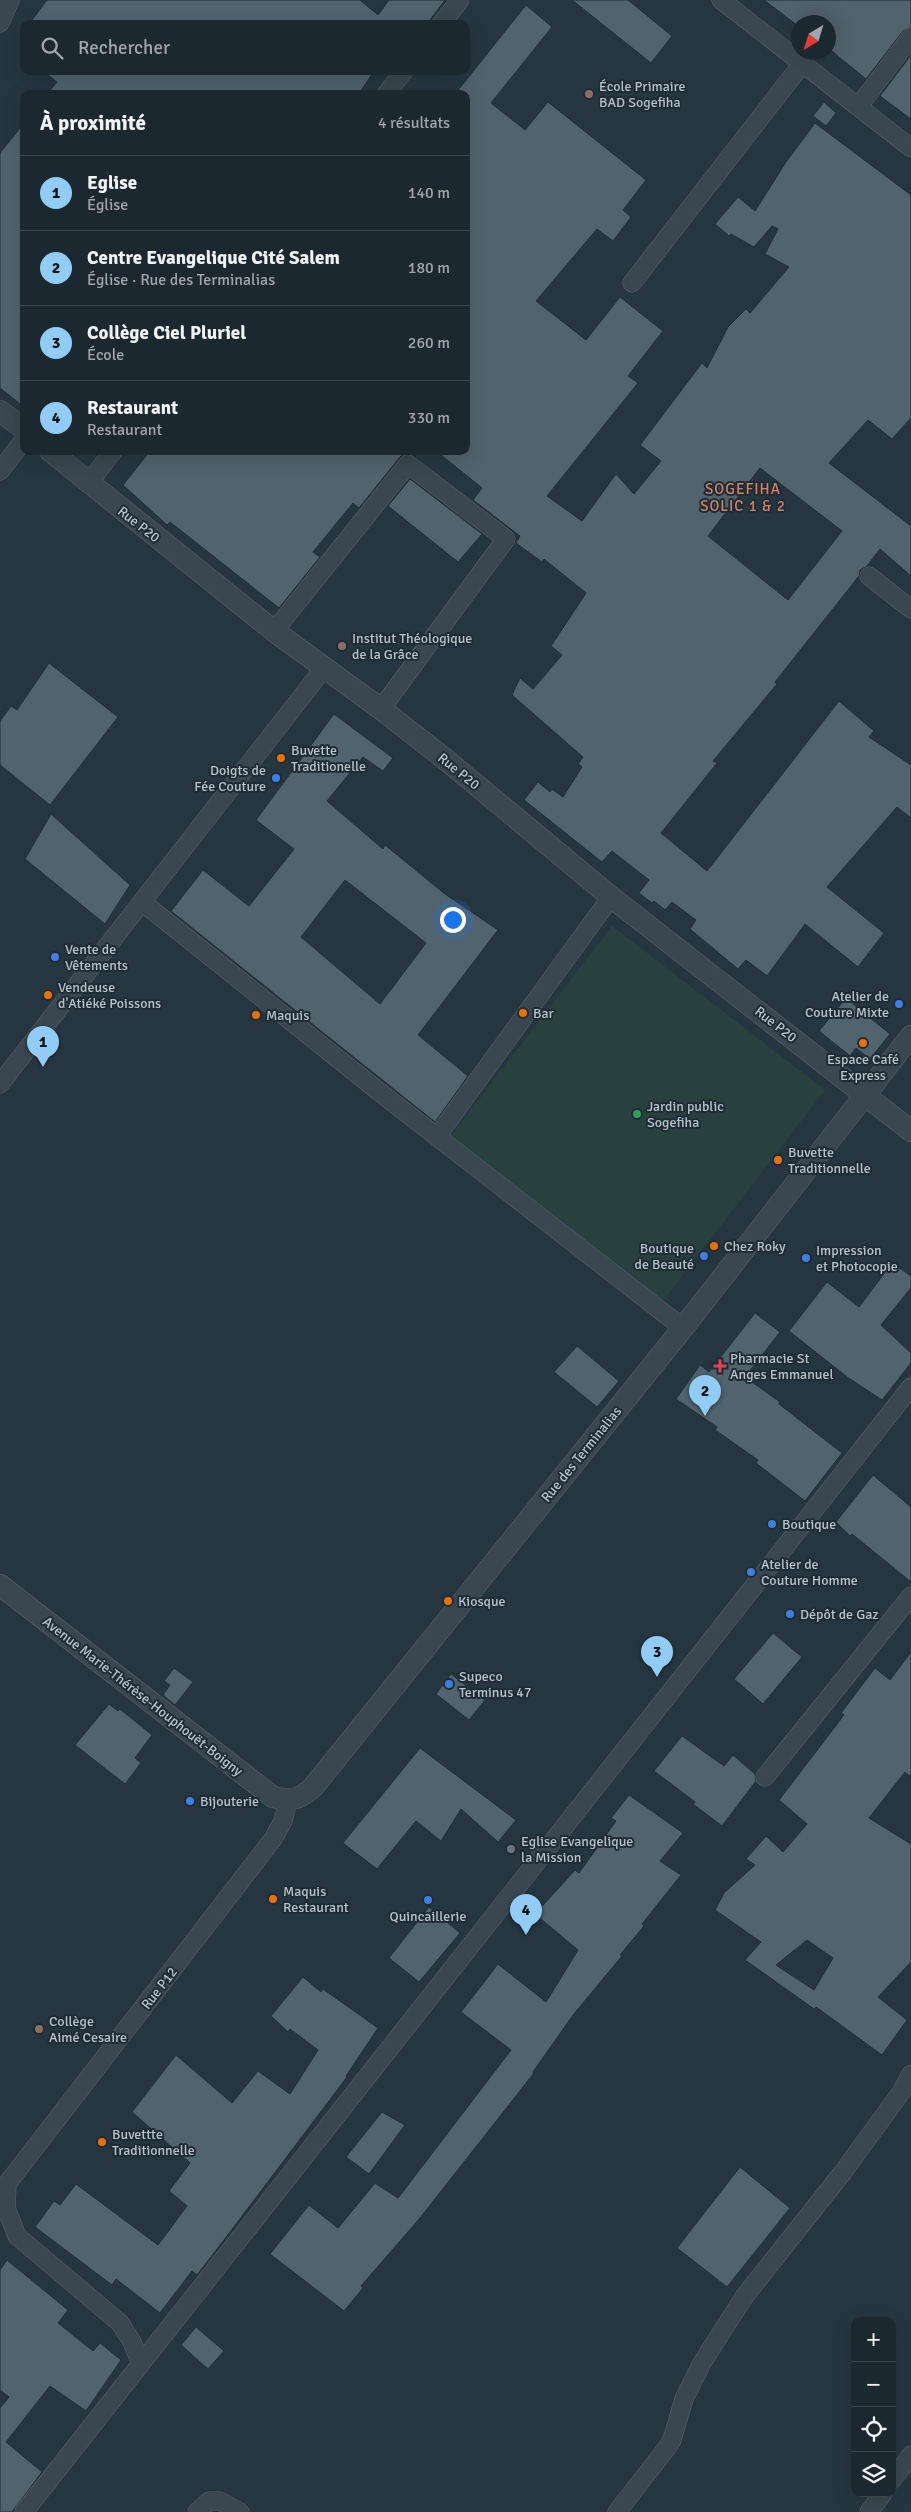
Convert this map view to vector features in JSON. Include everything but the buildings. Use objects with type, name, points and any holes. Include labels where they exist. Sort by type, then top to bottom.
[{"type":"street","points":[[0,23],[10,0]]},
{"type":"street","points":[[444,20],[460,0]]},
{"type":"street","points":[[721,0],[911,148]]},
{"type":"street","points":[[858,107],[911,37]]},
{"type":"street","points":[[632,283],[802,64]]},
{"type":"street","points":[[389,90],[401,75]]},
{"type":"street","points":[[0,411],[20,426]]},
{"type":"street","points":[[0,470],[20,445]]},
{"type":"street","name":"Rue P20","points":[[55,455],[88,484],[274,631],[381,708],[611,897],[911,1131]]},
{"type":"street","points":[[88,484],[110,455]]},
{"type":"street","points":[[274,631],[408,464],[506,539],[381,708]]},
{"type":"street","points":[[869,576],[911,609]]},
{"type":"street","points":[[0,1084],[324,668]]},
{"type":"street","points":[[438,1135],[611,897]]},
{"type":"street","points":[[142,902],[382,1094],[438,1135],[683,1328]]},
{"type":"street","name":"Rue des Terminalias","points":[[288,1801],[304,1796],[314,1786],[683,1328],[911,1036]]},
{"type":"street","points":[[24,2512],[911,1386]]},
{"type":"street","name":"Avenue Marie-Thérèse-Houphouët-Boigny","points":[[0,1586],[274,1797],[288,1801]]},
{"type":"street","points":[[764,1777],[905,1616],[911,1596]]},
{"type":"street","name":"Rue P12","points":[[4,2189],[273,1839],[283,1821],[288,1801]]},
{"type":"street","points":[[618,2512],[672,2440],[684,2399],[702,2363],[744,2297],[843,2172],[902,2091],[911,2074]]},
{"type":"street","points":[[4,2189],[6,2208],[17,2236],[120,2323],[132,2342],[141,2364]]},
{"type":"street","points":[[896,2475],[911,2455]]},
{"type":"street","points":[[869,2512],[880,2497]]},
{"type":"street","points":[[197,2512],[209,2501],[220,2501],[240,2512]]},
{"type":"green space","name":"Jardin public Sogefiha","points":[[612,926],[825,1090],[663,1301],[450,1137]]},
{"type":"place","name":"École Primaire BAD Sogefiha","points":[[589,94]]},
{"type":"place","name":"Institut Théologique de la Grâce","points":[[342,646]]},
{"type":"place","name":"Buvette Traditionelle","points":[[281,758]]},
{"type":"place","name":"Doigts de Fée Couture","points":[[276,778]]},
{"type":"place","name":"Vente de Vêtements","points":[[55,957]]},
{"type":"place","name":"Vendeuse d'Atiéké Poissons","points":[[48,995]]},
{"type":"place","name":"Atelier de Couture Mixte","points":[[899,1004]]},
{"type":"place","name":"Bar","points":[[523,1013]]},
{"type":"place","name":"Maquis","points":[[256,1015]]},
{"type":"place","name":"Espace Café Express","points":[[863,1043]]},
{"type":"place","name":"Eglise","points":[[43,1067]]},
{"type":"place","name":"Jardin public Sogefiha","points":[[637,1114]]},
{"type":"place","name":"Buvette Traditionnelle","points":[[778,1160]]},
{"type":"place","name":"Chez Roky","points":[[714,1246]]},
{"type":"place","name":"Boutique de Beauté","points":[[704,1256]]},
{"type":"place","name":"Impression et Photocopie","points":[[806,1258]]},
{"type":"place","name":"Pharmacie St Anges Emmanuel","points":[[720,1366]]},
{"type":"place","name":"Centre Evangelique Cité Salem","points":[[705,1416]]},
{"type":"place","name":"Boutique","points":[[772,1524]]},
{"type":"place","name":"Atelier de Couture Homme","points":[[751,1572]]},
{"type":"place","name":"Kiosque","points":[[448,1601]]},
{"type":"place","name":"Dépôt de Gaz","points":[[790,1614]]},
{"type":"place","name":"Collège Ciel Pluriel","points":[[657,1677]]},
{"type":"place","name":"Supeco Terminus 47","points":[[449,1684]]},
{"type":"place","name":"Bijouterie","points":[[190,1801]]},
{"type":"place","name":"Eglise Evangelique la Mission","points":[[511,1849]]},
{"type":"place","name":"Maquis Restaurant","points":[[273,1899]]},
{"type":"place","name":"Quincaillerie","points":[[428,1900]]},
{"type":"place","name":"Restaurant","points":[[526,1935]]},
{"type":"place","name":"Collège Aimé Cesaire","points":[[39,2029]]},
{"type":"place","name":"Buvettte Traditionnelle","points":[[102,2142]]},
{"type":"district","name":"SOGEFIHA SOLIC 1 & 2","points":[[743,498]]}]
